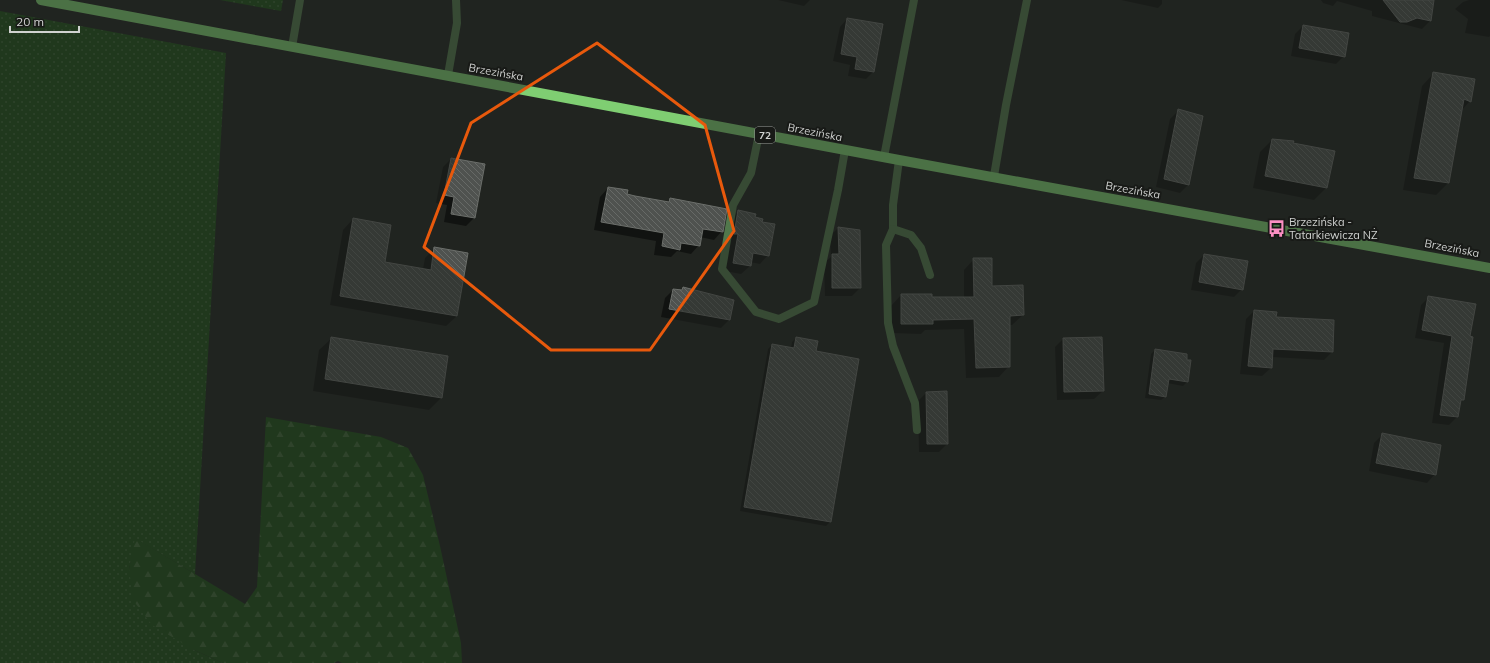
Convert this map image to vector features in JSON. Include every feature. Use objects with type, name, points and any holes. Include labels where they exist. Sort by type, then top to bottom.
[{"type":"main road","name":"Brzezińska","points":[[41,0],[899,160],[994,176],[1490,268]]},
{"type":"lane","points":[[292,47],[300,0]]},
{"type":"lane","points":[[448,75],[457,23],[456,0]]},
{"type":"lane","points":[[884,157],[914,0]]},
{"type":"lane","points":[[994,176],[1006,105],[1027,0]]},
{"type":"lane","points":[[759,134],[751,173],[733,206],[722,269],[756,312],[779,319],[814,302],[845,150]]},
{"type":"lane","points":[[899,160],[893,205],[893,229],[886,245],[888,323],[893,346],[915,403],[917,430]]},
{"type":"lane","points":[[893,229],[910,235],[921,248],[930,274]]},
{"type":"highlighted area","points":[[597,43],[705,125],[734,231],[650,350],[551,350],[424,247],[471,123]]},
{"type":"green space","points":[[220,0],[283,0],[281,11]]},
{"type":"green space","points":[[0,11],[226,53],[195,574],[136,539],[129,569],[194,650],[223,663],[0,663]]},
{"type":"green space","points":[[266,417],[381,437],[408,448],[423,475],[461,643],[462,663],[342,663],[338,661],[334,663],[223,663],[194,650],[152,625],[133,600],[129,569],[135,538],[245,604],[257,587]]},
{"type":"building","points":[[1383,0],[1434,0],[1431,21],[1417,18],[1407,22],[1400,22]]},
{"type":"building","points":[[847,18],[883,24],[874,72],[855,69],[857,57],[841,54]]},
{"type":"building","points":[[1303,25],[1349,33],[1345,57],[1299,48]]},
{"type":"building","points":[[1433,72],[1475,79],[1471,102],[1464,99],[1449,183],[1414,178]]},
{"type":"building","points":[[1178,109],[1203,116],[1189,185],[1164,179]]},
{"type":"building","points":[[1272,139],[1294,141],[1293,143],[1335,151],[1327,188],[1265,176]]},
{"type":"building","points":[[451,158],[485,164],[475,218],[451,214],[454,197],[444,195]]},
{"type":"building","points":[[608,187],[628,190],[627,194],[635,196],[669,202],[670,198],[727,209],[723,232],[703,229],[700,246],[681,243],[680,250],[662,246],[664,233],[601,222]]},
{"type":"building","points":[[738,210],[756,214],[755,217],[763,219],[762,222],[775,224],[769,256],[753,253],[751,266],[733,263],[738,234],[734,234]]},
{"type":"building","points":[[353,218],[391,225],[385,262],[431,270],[434,247],[468,253],[457,316],[340,296]]},
{"type":"building","points":[[838,227],[860,230],[861,288],[832,288],[832,254],[839,254]]},
{"type":"building","points":[[1204,254],[1248,261],[1243,290],[1199,282]]},
{"type":"building","points":[[973,258],[992,258],[992,286],[1023,285],[1024,315],[1010,316],[1010,367],[976,368],[974,319],[933,320],[933,324],[901,324],[901,294],[932,294],[932,297],[974,297]]},
{"type":"building","points":[[683,287],[734,300],[730,320],[669,309],[673,289],[682,290]]},
{"type":"building","points":[[1428,296],[1476,304],[1470,336],[1473,337],[1464,400],[1461,400],[1458,417],[1440,415],[1452,336],[1422,330]]},
{"type":"building","points":[[1254,310],[1277,312],[1276,317],[1334,320],[1333,352],[1273,349],[1272,368],[1248,366]]},
{"type":"building","points":[[331,337],[448,356],[442,398],[325,379]]},
{"type":"building","points":[[796,337],[818,341],[816,351],[859,359],[831,522],[744,507],[772,344],[794,348]]},
{"type":"building","points":[[1102,337],[1104,391],[1064,392],[1063,338]]},
{"type":"building","points":[[1155,349],[1187,354],[1187,360],[1191,360],[1188,382],[1169,379],[1166,397],[1149,394]]},
{"type":"building","points":[[947,391],[948,444],[927,444],[926,392]]},
{"type":"building","points":[[1382,433],[1441,445],[1436,475],[1376,463]]},
{"type":"place","name":"Brzezińska - Tatarkiewicza NŻ","points":[[1276,228]]}]
